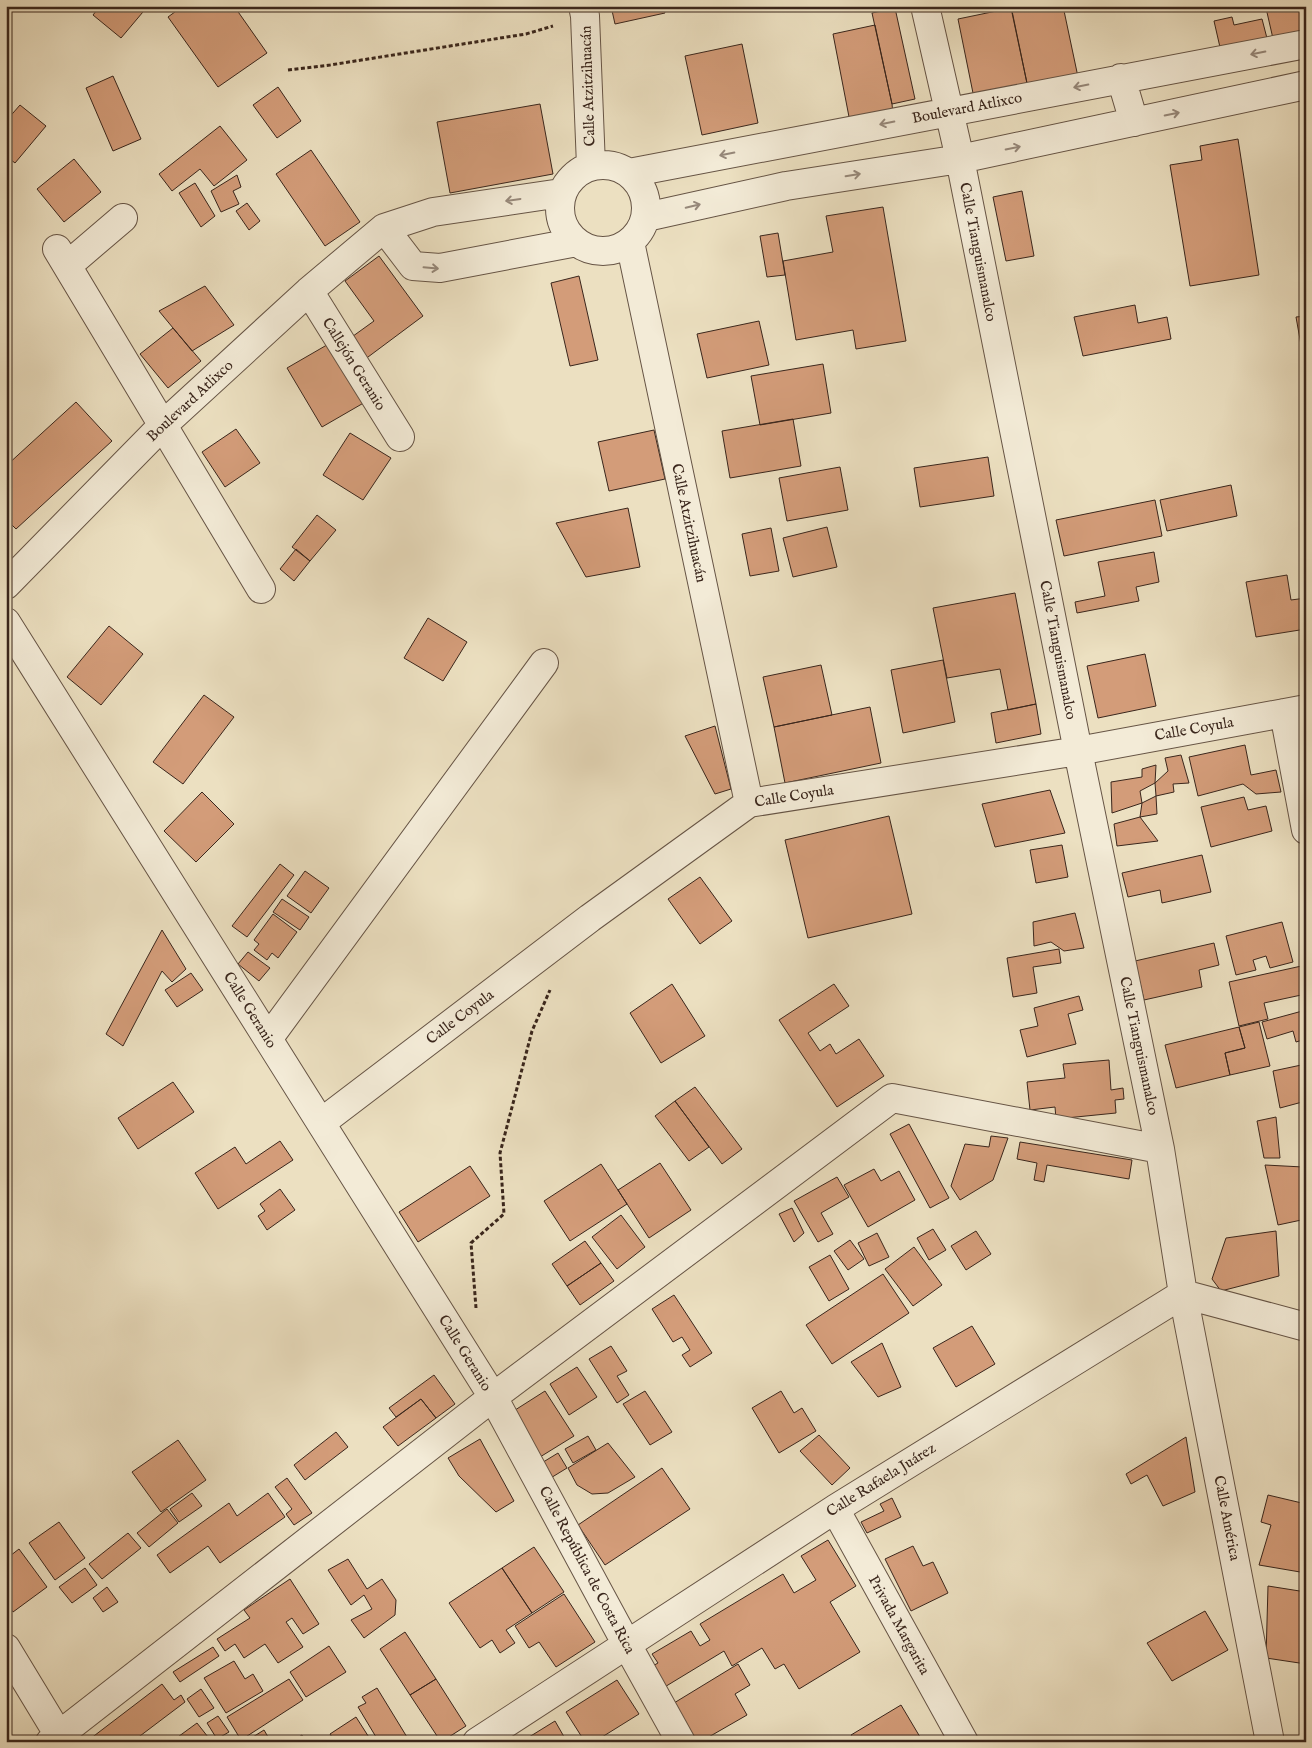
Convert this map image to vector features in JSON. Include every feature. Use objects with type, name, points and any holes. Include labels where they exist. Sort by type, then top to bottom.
[{"type":"street","name":"Calle Tianguismanalco","points":[[925,6],[960,159],[1078,751],[1160,1149],[1183,1294]]},
{"type":"street","name":"Calle Atzitzihuacán","points":[[584,11],[591,166]]},
{"type":"street","name":"Boulevard Atlixco","points":[[591,166],[611,164],[629,172],[1306,44]]},
{"type":"street","points":[[1121,78],[1134,122]]},
{"type":"street","points":[[646,217],[786,186],[960,159],[1306,85]]},
{"type":"street","points":[[771,146],[786,186]]},
{"type":"street","points":[[591,166],[578,171],[568,180],[559,206],[561,220],[567,232],[577,242],[589,248],[603,251],[616,249],[630,242],[640,231],[646,217],[647,202],[642,188],[629,172]]},
{"type":"street","name":"Boulevard Atlixco","points":[[6,585],[163,425],[309,291],[384,228],[433,212],[562,193]]},
{"type":"street","points":[[123,218],[62,257],[261,589]]},
{"type":"street","points":[[384,228],[413,266],[440,268],[577,242]]},
{"type":"street","name":"Calle Atzitzihuacán","points":[[630,242],[749,803]]},
{"type":"street","name":"Callejón Geranio","points":[[309,291],[400,437]]},
{"type":"street","name":"Calle Geranio","points":[[6,622],[322,1122],[493,1398]]},
{"type":"street","points":[[268,1039],[544,663]]},
{"type":"street","points":[[1295,711],[1306,830]]},
{"type":"street","name":"Calle Coyula","points":[[322,1122],[590,918],[749,803],[1078,751],[1295,711]]},
{"type":"street","points":[[6,1648],[57,1740],[493,1398],[892,1098],[1160,1149]]},
{"type":"street","points":[[1183,1294],[1306,1327]]},
{"type":"street","name":"Calle Rafaela Juárez","points":[[476,1742],[835,1509],[1183,1294]]},
{"type":"street","name":"Calle América","points":[[1183,1294],[1270,1742]]},
{"type":"street","name":"Calle República de Costa Rica","points":[[493,1398],[681,1742]]},
{"type":"street","name":"Privada Margarita","points":[[835,1509],[964,1742]]},
{"type":"path","points":[[288,70],[526,34],[584,11]]},
{"type":"path","points":[[476,1310],[471,1244],[504,1214],[500,1153],[532,1031],[553,982]]},
{"type":"building","points":[[100,6],[148,6],[121,38],[93,15]]},
{"type":"building","points":[[183,6],[234,6],[267,53],[218,87],[168,17]]},
{"type":"building","points":[[611,6],[663,6],[665,13],[615,24]]},
{"type":"building","points":[[1011,6],[1063,6],[1078,77],[1028,88]]},
{"type":"building","points":[[1301,6],[1303,14],[1306,13],[1306,36],[1274,43],[1266,8]]},
{"type":"building","points":[[895,8],[915,99],[892,104],[872,13]]},
{"type":"building","points":[[1011,8],[1028,88],[974,98],[958,19]]},
{"type":"building","points":[[1232,17],[1234,25],[1262,19],[1269,46],[1222,56],[1214,21]]},
{"type":"building","points":[[875,25],[893,114],[850,122],[833,34]]},
{"type":"building","points":[[742,44],[758,123],[702,135],[685,56]]},
{"type":"building","points":[[113,76],[141,139],[113,151],[86,88]]},
{"type":"building","points":[[278,87],[301,121],[277,138],[253,105]]},
{"type":"building","points":[[540,104],[553,174],[450,193],[437,122]]},
{"type":"building","points":[[20,105],[46,126],[15,163],[6,156],[6,121]]},
{"type":"building","points":[[220,126],[247,160],[214,186],[200,169],[172,191],[159,174]]},
{"type":"building","points":[[1238,139],[1259,275],[1190,286],[1170,165],[1202,160],[1200,146]]},
{"type":"building","points":[[311,150],[360,222],[325,246],[276,174]]},
{"type":"building","points":[[74,159],[101,192],[64,222],[37,189]]},
{"type":"building","points":[[237,175],[241,187],[233,191],[239,204],[221,212],[211,191]]},
{"type":"building","points":[[195,183],[215,216],[201,227],[179,193]]},
{"type":"building","points":[[1022,191],[1034,256],[1006,261],[993,197]]},
{"type":"building","points":[[247,203],[260,221],[249,230],[236,211]]},
{"type":"building","points":[[883,207],[906,341],[856,349],[853,330],[796,340],[783,261],[833,252],[826,216]]},
{"type":"building","points":[[778,233],[785,275],[767,277],[760,236]]},
{"type":"building","points":[[379,256],[423,316],[364,360],[349,339],[374,321],[345,281]]},
{"type":"building","points":[[579,276],[598,360],[570,366],[551,283]]},
{"type":"building","points":[[205,286],[234,325],[192,351],[159,311]]},
{"type":"building","points":[[1135,305],[1138,323],[1167,317],[1171,339],[1083,356],[1074,317]]},
{"type":"building","points":[[1306,316],[1306,345],[1301,345],[1296,317]]},
{"type":"building","points":[[759,321],[769,365],[707,378],[697,334]]},
{"type":"building","points":[[173,328],[201,361],[168,388],[140,354]]},
{"type":"building","points":[[332,342],[367,401],[322,427],[287,368]]},
{"type":"building","points":[[823,364],[831,413],[760,425],[751,376]]},
{"type":"building","points":[[76,402],[112,441],[16,529],[6,519],[6,466]]},
{"type":"building","points":[[793,419],[801,466],[730,478],[722,431]]},
{"type":"building","points":[[236,429],[260,463],[225,487],[202,452]]},
{"type":"building","points":[[654,430],[665,479],[609,491],[598,442]]},
{"type":"building","points":[[350,433],[391,458],[363,500],[323,475]]},
{"type":"building","points":[[988,457],[994,496],[920,507],[914,468]]},
{"type":"building","points":[[840,467],[848,510],[787,521],[779,478]]},
{"type":"building","points":[[1231,485],[1237,516],[1167,531],[1160,500]]},
{"type":"building","points":[[1155,500],[1162,536],[1064,556],[1056,520]]},
{"type":"building","points":[[628,508],[640,567],[586,577],[556,523]]},
{"type":"building","points":[[317,515],[336,530],[310,561],[292,547]]},
{"type":"building","points":[[827,527],[837,567],[793,577],[783,538]]},
{"type":"building","points":[[771,528],[779,571],[750,576],[742,534]]},
{"type":"building","points":[[296,549],[310,561],[294,581],[280,569]]},
{"type":"building","points":[[1154,552],[1159,582],[1136,587],[1139,601],[1077,613],[1075,602],[1105,596],[1098,562]]},
{"type":"building","points":[[1287,575],[1291,600],[1306,598],[1306,629],[1256,637],[1246,582]]},
{"type":"building","points":[[1015,593],[1036,704],[1008,710],[1000,669],[947,678],[933,608]]},
{"type":"building","points":[[428,618],[467,642],[443,681],[404,658]]},
{"type":"building","points":[[109,626],[143,654],[101,705],[67,677]]},
{"type":"building","points":[[1145,654],[1156,706],[1098,718],[1087,666]]},
{"type":"building","points":[[943,660],[955,722],[903,733],[891,670]]},
{"type":"building","points":[[821,665],[832,715],[774,727],[763,677]]},
{"type":"building","points":[[204,695],[234,717],[183,784],[153,762]]},
{"type":"building","points":[[1036,704],[1041,734],[996,743],[991,713]]},
{"type":"building","points":[[870,707],[881,763],[785,783],[774,727]]},
{"type":"building","points":[[715,726],[731,789],[715,794],[685,736]]},
{"type":"building","points":[[1245,745],[1251,775],[1276,770],[1281,792],[1256,794],[1243,784],[1198,796],[1189,757]]},
{"type":"building","points":[[1181,755],[1189,783],[1173,784],[1174,792],[1156,796],[1155,783],[1168,771],[1165,758]]},
{"type":"building","points":[[1156,765],[1155,783],[1140,791],[1142,803],[1112,813],[1111,782],[1142,777],[1142,769]]},
{"type":"building","points":[[1050,790],[1065,833],[995,847],[982,804]]},
{"type":"building","points":[[202,792],[234,824],[196,862],[164,831]]},
{"type":"building","points":[[1156,796],[1157,814],[1140,817],[1142,803]]},
{"type":"building","points":[[1244,797],[1248,810],[1266,806],[1272,831],[1211,847],[1201,807]]},
{"type":"building","points":[[889,816],[912,914],[808,938],[785,840]]},
{"type":"building","points":[[1140,817],[1158,841],[1117,846],[1114,824]]},
{"type":"building","points":[[1062,845],[1068,877],[1036,883],[1030,850]]},
{"type":"building","points":[[1202,855],[1211,892],[1162,903],[1160,890],[1128,897],[1122,873]]},
{"type":"building","points":[[280,864],[294,875],[247,937],[232,926]]},
{"type":"building","points":[[305,871],[329,888],[311,913],[287,896]]},
{"type":"building","points":[[700,877],[732,921],[700,944],[668,899]]},
{"type":"building","points":[[282,899],[309,917],[300,930],[273,912]]},
{"type":"building","points":[[1075,913],[1084,948],[1064,951],[1051,942],[1034,946],[1033,922]]},
{"type":"building","points":[[273,914],[297,932],[278,958],[272,953],[267,960],[254,950],[259,944],[254,940]]},
{"type":"building","points":[[1282,922],[1293,962],[1270,968],[1266,956],[1253,960],[1256,970],[1236,975],[1226,936]]},
{"type":"building","points":[[162,930],[186,969],[172,982],[162,971],[123,1046],[106,1034]]},
{"type":"building","points":[[1214,943],[1219,965],[1199,970],[1202,987],[1144,1000],[1135,961]]},
{"type":"building","points":[[1059,949],[1061,963],[1033,967],[1037,993],[1013,997],[1007,958]]},
{"type":"building","points":[[248,952],[270,968],[259,981],[238,964]]},
{"type":"building","points":[[1306,965],[1306,994],[1264,1003],[1268,1019],[1239,1026],[1229,982]]},
{"type":"building","points":[[191,973],[203,990],[177,1007],[165,990]]},
{"type":"building","points":[[672,984],[705,1036],[661,1063],[630,1013]]},
{"type":"building","points":[[834,984],[849,1006],[808,1033],[820,1051],[830,1044],[836,1054],[859,1039],[884,1076],[837,1107],[779,1020]]},
{"type":"building","points":[[1079,996],[1083,1010],[1068,1014],[1076,1044],[1027,1057],[1020,1030],[1038,1026],[1034,1008]]},
{"type":"building","points":[[1306,1010],[1306,1039],[1296,1042],[1293,1031],[1267,1039],[1262,1022]]},
{"type":"building","points":[[1259,1022],[1270,1066],[1230,1075],[1225,1053],[1245,1048],[1239,1027]]},
{"type":"building","points":[[1239,1027],[1245,1048],[1225,1053],[1230,1075],[1176,1088],[1165,1045]]},
{"type":"building","points":[[1109,1060],[1111,1090],[1123,1088],[1124,1099],[1115,1100],[1116,1113],[1056,1119],[1055,1107],[1030,1110],[1027,1082],[1065,1078],[1063,1064]]},
{"type":"building","points":[[1306,1064],[1306,1101],[1280,1108],[1273,1071]]},
{"type":"building","points":[[173,1082],[194,1112],[138,1149],[118,1118]]},
{"type":"building","points":[[695,1087],[742,1149],[722,1164],[675,1101]]},
{"type":"building","points":[[675,1101],[709,1147],[689,1161],[655,1116]]},
{"type":"building","points":[[1276,1117],[1280,1158],[1264,1158],[1257,1121]]},
{"type":"building","points":[[909,1124],[949,1198],[930,1208],[890,1134]]},
{"type":"building","points":[[991,1136],[1008,1138],[993,1180],[960,1200],[951,1186],[965,1144],[989,1147]]},
{"type":"building","points":[[280,1141],[293,1160],[218,1209],[195,1173],[235,1147],[246,1164]]},
{"type":"building","points":[[1020,1142],[1132,1160],[1129,1179],[1047,1165],[1044,1182],[1034,1180],[1037,1163],[1017,1159]]},
{"type":"building","points":[[660,1163],[691,1210],[649,1238],[618,1190]]},
{"type":"building","points":[[601,1164],[627,1204],[570,1241],[544,1201]]},
{"type":"building","points":[[1265,1165],[1303,1167],[1306,1177],[1306,1219],[1278,1225]]},
{"type":"building","points":[[470,1166],[490,1196],[418,1242],[399,1212]]},
{"type":"building","points":[[874,1169],[881,1181],[899,1171],[915,1200],[868,1227],[844,1185]]},
{"type":"building","points":[[837,1177],[849,1197],[821,1213],[833,1234],[818,1242],[794,1201]]},
{"type":"building","points":[[280,1189],[295,1210],[267,1230],[258,1216],[265,1211],[260,1204]]},
{"type":"building","points":[[792,1208],[804,1233],[794,1242],[779,1214]]},
{"type":"building","points":[[621,1215],[645,1247],[617,1269],[592,1237]]},
{"type":"building","points":[[933,1229],[946,1250],[929,1260],[917,1238]]},
{"type":"building","points":[[976,1231],[991,1254],[966,1270],[951,1246]]},
{"type":"building","points":[[1276,1231],[1279,1276],[1221,1291],[1212,1279],[1226,1238]]},
{"type":"building","points":[[877,1233],[889,1257],[869,1266],[858,1243]]},
{"type":"building","points":[[850,1240],[864,1259],[848,1270],[834,1251]]},
{"type":"building","points":[[585,1241],[601,1263],[567,1286],[552,1264]]},
{"type":"building","points":[[914,1247],[942,1285],[913,1306],[885,1269]]},
{"type":"building","points":[[830,1255],[849,1289],[829,1301],[809,1267]]},
{"type":"building","points":[[601,1263],[614,1281],[580,1305],[567,1286]]},
{"type":"building","points":[[883,1274],[909,1313],[832,1364],[806,1325]]},
{"type":"building","points":[[674,1295],[712,1353],[690,1367],[682,1355],[690,1350],[682,1337],[673,1342],[652,1309]]},
{"type":"building","points":[[972,1326],[995,1364],[956,1387],[933,1348]]},
{"type":"building","points":[[882,1343],[901,1387],[878,1397],[851,1362]]},
{"type":"building","points":[[611,1346],[627,1371],[617,1376],[629,1395],[617,1403],[589,1359]]},
{"type":"building","points":[[577,1367],[597,1397],[569,1415],[550,1384]]},
{"type":"building","points":[[434,1375],[455,1404],[436,1418],[421,1399],[396,1417],[389,1408]]},
{"type":"building","points":[[545,1391],[574,1436],[540,1457],[512,1412]]},
{"type":"building","points":[[645,1391],[672,1432],[650,1445],[623,1404]]},
{"type":"building","points":[[781,1391],[794,1413],[802,1408],[816,1431],[779,1453],[752,1408]]},
{"type":"building","points":[[421,1399],[436,1418],[398,1446],[383,1427]]},
{"type":"building","points":[[336,1432],[348,1447],[305,1480],[294,1465]]},
{"type":"building","points":[[819,1435],[850,1468],[832,1485],[800,1451]]},
{"type":"building","points":[[588,1436],[596,1450],[573,1463],[565,1449]]},
{"type":"building","points":[[1186,1437],[1195,1492],[1163,1506],[1147,1475],[1131,1484],[1126,1474]]},
{"type":"building","points":[[480,1439],[514,1501],[496,1512],[459,1476],[448,1458]]},
{"type":"building","points":[[178,1440],[206,1480],[161,1512],[132,1472]]},
{"type":"building","points":[[608,1443],[635,1477],[608,1493],[592,1494],[577,1485],[568,1468]]},
{"type":"building","points":[[558,1453],[567,1468],[549,1479],[540,1464]]},
{"type":"building","points":[[662,1468],[690,1509],[605,1565],[578,1525]]},
{"type":"building","points":[[287,1478],[312,1513],[294,1525],[286,1514],[292,1509],[275,1487]]},
{"type":"building","points":[[192,1493],[202,1506],[179,1522],[170,1509]]},
{"type":"building","points":[[268,1493],[285,1517],[220,1563],[208,1546],[170,1573],[157,1555],[229,1503],[237,1516]]},
{"type":"building","points":[[1268,1495],[1306,1504],[1306,1573],[1259,1565],[1271,1525],[1261,1522]]},
{"type":"building","points":[[892,1498],[901,1517],[867,1533],[861,1522],[884,1511],[880,1504]]},
{"type":"building","points":[[167,1509],[178,1523],[149,1547],[137,1533]]},
{"type":"building","points":[[59,1522],[85,1558],[55,1580],[29,1543]]},
{"type":"building","points":[[128,1533],[141,1548],[102,1579],[89,1564]]},
{"type":"building","points":[[828,1540],[856,1586],[830,1602],[860,1652],[799,1689],[784,1664],[775,1669],[762,1648],[732,1666],[724,1651],[663,1688],[651,1667],[658,1663],[652,1654],[691,1631],[700,1646],[710,1640],[700,1624],[783,1574],[794,1593],[816,1580],[801,1556]]},
{"type":"building","points":[[913,1546],[923,1566],[933,1562],[948,1593],[911,1611],[885,1559]]},
{"type":"building","points":[[534,1547],[564,1592],[532,1613],[502,1568]]},
{"type":"building","points":[[19,1549],[47,1587],[13,1612],[6,1602],[6,1559]]},
{"type":"building","points":[[348,1559],[367,1589],[382,1579],[396,1600],[395,1615],[364,1638],[351,1620],[372,1609],[364,1595],[351,1605],[328,1570]]},
{"type":"building","points":[[85,1568],[97,1585],[72,1603],[59,1587]]},
{"type":"building","points":[[502,1568],[532,1613],[506,1630],[515,1643],[500,1653],[492,1640],[480,1648],[449,1603]]},
{"type":"building","points":[[290,1579],[319,1624],[303,1634],[292,1618],[286,1622],[303,1647],[278,1663],[265,1644],[244,1658],[235,1644],[225,1651],[217,1639],[250,1618],[244,1610]]},
{"type":"building","points":[[1268,1586],[1306,1592],[1306,1664],[1266,1658]]},
{"type":"building","points":[[107,1587],[118,1602],[103,1612],[93,1598]]},
{"type":"building","points":[[564,1594],[595,1642],[556,1667],[539,1642],[529,1648],[515,1626]]},
{"type":"building","points":[[1205,1611],[1228,1650],[1172,1681],[1147,1643]]},
{"type":"building","points":[[405,1632],[436,1679],[410,1695],[380,1649]]},
{"type":"building","points":[[329,1646],[346,1672],[306,1697],[290,1672]]},
{"type":"building","points":[[213,1647],[219,1656],[180,1682],[173,1672]]},
{"type":"building","points":[[234,1661],[245,1679],[253,1674],[263,1691],[226,1713],[204,1678]]},
{"type":"building","points":[[738,1664],[750,1685],[735,1694],[747,1715],[697,1742],[674,1703]]},
{"type":"building","points":[[289,1679],[303,1700],[241,1740],[227,1717]]},
{"type":"building","points":[[436,1679],[466,1726],[441,1742],[410,1695]]},
{"type":"building","points":[[617,1680],[639,1714],[594,1742],[585,1742],[566,1712]]},
{"type":"building","points":[[162,1684],[174,1700],[181,1695],[185,1702],[132,1742],[86,1742]]},
{"type":"building","points":[[377,1688],[410,1742],[379,1742],[358,1707],[366,1703],[362,1697]]},
{"type":"building","points":[[201,1689],[214,1708],[199,1717],[187,1699]]},
{"type":"building","points":[[901,1705],[923,1742],[856,1742],[851,1735]]},
{"type":"building","points":[[218,1716],[229,1732],[217,1739],[207,1723]]},
{"type":"building","points":[[356,1717],[372,1742],[335,1742],[330,1734]]},
{"type":"building","points":[[555,1721],[567,1742],[521,1742]]},
{"type":"building","points":[[197,1723],[208,1737],[202,1742],[171,1742]]},
{"type":"building","points":[[264,1730],[271,1742],[245,1742]]},
{"type":"building","points":[[302,1735],[306,1742],[291,1742]]}]
